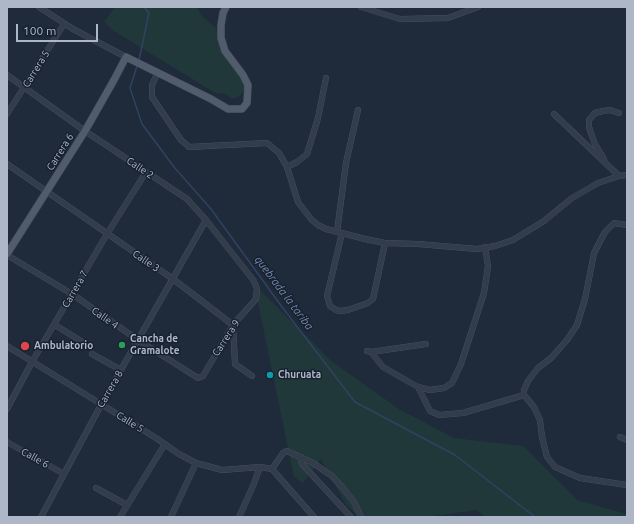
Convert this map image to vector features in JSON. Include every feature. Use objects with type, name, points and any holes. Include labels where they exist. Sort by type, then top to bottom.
[{"type":"main road","points":[[126,57],[228,109],[242,109],[247,102],[248,85],[244,75],[225,51],[221,25],[223,13],[226,7]]},
{"type":"main road","name":"Carrera 6","points":[[7,255],[85,130],[126,57]]},
{"type":"street","points":[[39,7],[64,24],[126,57]]},
{"type":"street","points":[[361,7],[371,8],[400,19],[448,18],[478,7]]},
{"type":"street","name":"Carrera 5","points":[[7,114],[64,24]]},
{"type":"street","points":[[158,72],[152,85],[152,97],[181,140],[189,147],[267,143],[280,153],[287,167],[298,202],[304,211],[318,225],[326,229],[385,242],[477,249],[513,240],[544,221],[572,198],[598,183],[627,175]]},
{"type":"street","name":"Calle 2","points":[[7,75],[187,199],[206,220],[254,281]]},
{"type":"street","points":[[287,167],[297,162],[307,154],[318,118],[326,78]]},
{"type":"street","points":[[358,110],[346,163],[340,232],[327,296],[330,306],[340,311],[348,310],[368,303],[373,299],[385,242]]},
{"type":"street","points":[[607,164],[593,140],[589,127],[589,120],[596,113],[603,111],[610,110],[620,113]]},
{"type":"street","points":[[554,114],[619,176]]},
{"type":"street","name":"Calle 3","points":[[7,164],[172,279],[233,325]]},
{"type":"street","name":"Carrera 7","points":[[7,409],[32,362],[107,234],[146,172]]},
{"type":"street","name":"Carrera 8","points":[[41,517],[101,405],[206,220]]},
{"type":"street","points":[[627,225],[614,223],[605,232],[594,252],[585,299],[577,324],[567,340],[551,358],[538,368],[528,380],[524,390],[524,395],[534,407],[540,420],[547,457],[555,467],[580,478],[627,485]]},
{"type":"street","points":[[426,344],[369,351],[383,368],[418,387],[430,390],[444,388],[452,382],[461,364],[484,293],[488,266],[485,247]]},
{"type":"street","name":"Calle 4","points":[[7,255],[72,294],[138,340],[198,378],[203,376]]},
{"type":"street","name":"Carrera 9","points":[[203,376],[233,325],[256,299],[257,290],[254,281]]},
{"type":"street","points":[[55,325],[81,341]]},
{"type":"street","points":[[233,325],[235,364],[252,376]]},
{"type":"street","name":"Calle 5","points":[[7,346],[179,454],[196,463],[222,470],[261,468],[272,469]]},
{"type":"street","points":[[92,354],[121,370]]},
{"type":"street","points":[[418,387],[430,411],[439,415],[463,413],[524,395]]},
{"type":"street","points":[[620,437],[627,440]]},
{"type":"street","name":"Calle 6","points":[[7,442],[64,474]]},
{"type":"street","points":[[120,517],[165,444]]},
{"type":"street","points":[[314,517],[272,469],[285,451],[290,451],[320,466],[332,476],[352,498],[361,517]]},
{"type":"street","points":[[301,457],[302,464],[351,517]]},
{"type":"street","points":[[171,517],[196,463]]},
{"type":"street","points":[[239,517],[261,468]]},
{"type":"street","points":[[96,488],[127,505]]},
{"type":"green space","points":[[115,7],[197,7],[202,16],[216,28],[222,52],[245,85],[243,92],[240,96],[233,99],[225,94],[215,93],[114,31],[104,22]]},
{"type":"green space","points":[[254,284],[330,360],[399,409],[454,438],[523,446],[577,500],[627,514],[627,517],[485,517],[477,510],[427,517],[359,517],[345,503],[321,459],[303,483],[294,477]]},
{"type":"waterway","name":"quebrada la tariba","points":[[139,60],[149,13],[144,7]]},
{"type":"waterway","name":"quebrada la tariba","points":[[137,66],[130,88],[142,124],[174,167],[211,209],[282,307],[355,402],[455,455],[535,517]]},
{"type":"place","name":"Cancha de Gramalote","points":[[122,345]]},
{"type":"place","name":"Ambulatorio","points":[[25,346]]},
{"type":"place","name":"Churuata","points":[[270,375]]}]
